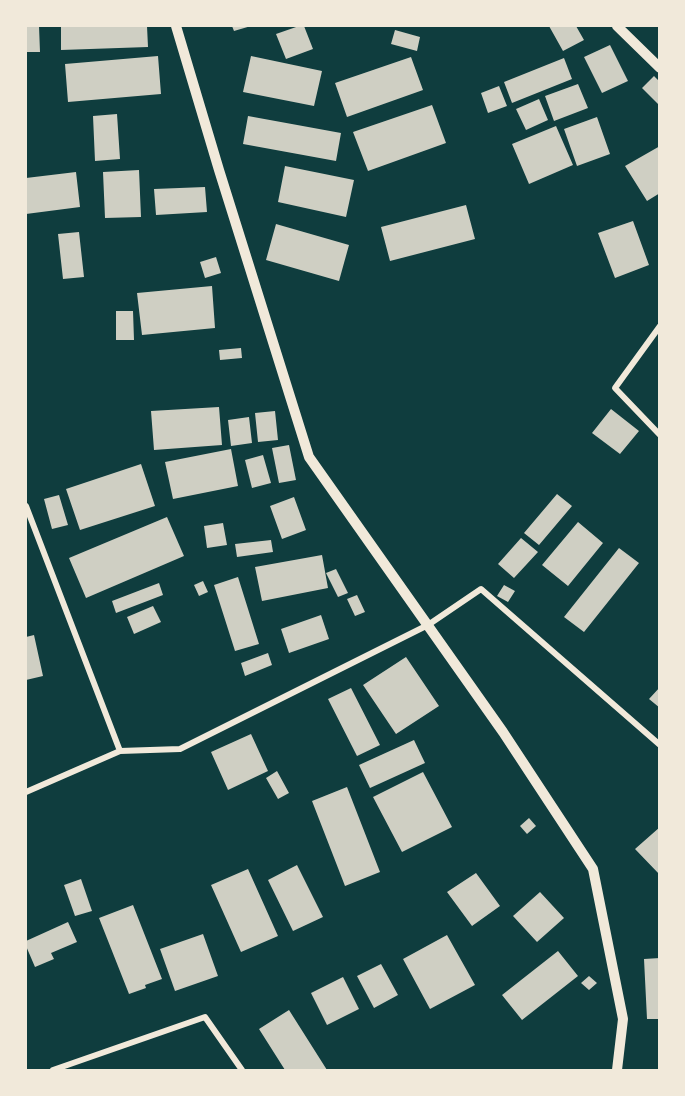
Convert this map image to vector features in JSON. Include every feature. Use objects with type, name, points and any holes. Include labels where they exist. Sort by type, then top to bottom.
[{"type":"street","points":[[176,26],[309,457],[503,732],[593,869],[622,1019],[617,1071]]},
{"type":"street","points":[[617,26],[660,68]]},
{"type":"street","points":[[660,326],[615,388],[660,435]]},
{"type":"street","points":[[26,506],[120,752]]},
{"type":"street","points":[[26,792],[120,752],[180,749],[428,625],[481,589],[660,745]]},
{"type":"street","points":[[53,1071],[205,1017],[242,1071]]},
{"type":"building","points":[[26,26],[39,26],[40,52],[26,52]]},
{"type":"building","points":[[61,26],[147,26],[148,47],[61,50]]},
{"type":"building","points":[[232,26],[251,26],[234,31]]},
{"type":"building","points":[[304,26],[313,49],[286,59],[276,34]]},
{"type":"building","points":[[549,26],[576,26],[584,40],[563,51]]},
{"type":"building","points":[[395,30],[420,37],[417,51],[391,44]]},
{"type":"building","points":[[610,45],[628,81],[602,93],[584,57]]},
{"type":"building","points":[[158,56],[161,94],[68,102],[65,64]]},
{"type":"building","points":[[251,56],[322,71],[314,106],[243,92]]},
{"type":"building","points":[[411,57],[423,90],[347,117],[335,83]]},
{"type":"building","points":[[564,58],[572,79],[512,103],[504,82]]},
{"type":"building","points":[[654,76],[660,82],[660,106],[642,88]]},
{"type":"building","points":[[578,84],[588,108],[554,121],[545,96]]},
{"type":"building","points":[[499,86],[507,106],[488,113],[481,93]]},
{"type":"building","points":[[539,99],[548,120],[526,130],[516,109]]},
{"type":"building","points":[[432,105],[446,143],[368,171],[353,132]]},
{"type":"building","points":[[117,114],[120,159],[95,161],[93,116]]},
{"type":"building","points":[[248,116],[341,133],[336,161],[243,144]]},
{"type":"building","points":[[597,117],[610,154],[577,166],[564,129]]},
{"type":"building","points":[[556,126],[573,165],[529,184],[512,144]]},
{"type":"building","points":[[660,146],[660,193],[647,201],[625,166]]},
{"type":"building","points":[[285,166],[354,180],[346,217],[278,202]]},
{"type":"building","points":[[139,170],[141,217],[105,218],[103,172]]},
{"type":"building","points":[[76,172],[80,207],[26,214],[26,178]]},
{"type":"building","points":[[205,187],[207,212],[156,215],[154,189]]},
{"type":"building","points":[[466,205],[475,239],[390,261],[381,227]]},
{"type":"building","points":[[633,221],[649,265],[615,278],[598,233]]},
{"type":"building","points":[[276,224],[349,245],[339,281],[266,260]]},
{"type":"building","points":[[79,232],[84,277],[63,279],[58,234]]},
{"type":"building","points":[[216,257],[221,273],[205,278],[200,262]]},
{"type":"building","points":[[212,286],[215,328],[142,335],[137,293]]},
{"type":"building","points":[[116,311],[133,311],[134,340],[116,340]]},
{"type":"building","points":[[241,348],[242,358],[220,360],[219,350]]},
{"type":"building","points":[[219,407],[222,445],[154,450],[151,411]]},
{"type":"building","points":[[611,409],[639,431],[620,454],[592,433]]},
{"type":"building","points":[[275,411],[278,440],[258,442],[255,413]]},
{"type":"building","points":[[249,417],[252,443],[231,446],[228,420]]},
{"type":"building","points":[[289,445],[296,480],[279,483],[272,448]]},
{"type":"building","points":[[231,449],[238,486],[173,499],[165,462]]},
{"type":"building","points":[[263,455],[271,483],[252,488],[245,460]]},
{"type":"building","points":[[141,464],[155,506],[80,530],[66,489]]},
{"type":"building","points":[[557,494],[572,506],[539,545],[524,533]]},
{"type":"building","points":[[59,495],[68,525],[52,529],[44,499]]},
{"type":"building","points":[[294,497],[306,530],[282,539],[270,506]]},
{"type":"building","points":[[167,517],[184,556],[86,598],[69,558]]},
{"type":"building","points":[[578,522],[603,543],[568,586],[542,565]]},
{"type":"building","points":[[223,523],[227,545],[207,548],[204,526]]},
{"type":"building","points":[[521,538],[538,552],[514,578],[498,564]]},
{"type":"building","points":[[271,540],[273,552],[237,557],[235,544]]},
{"type":"building","points":[[619,548],[639,563],[584,632],[564,617]]},
{"type":"building","points":[[322,555],[328,588],[262,601],[255,567]]},
{"type":"building","points":[[336,569],[348,593],[338,597],[326,573]]},
{"type":"building","points":[[238,577],[259,644],[235,651],[214,585]]},
{"type":"building","points":[[203,581],[208,592],[199,596],[194,585]]},
{"type":"building","points":[[159,583],[163,595],[116,613],[112,601]]},
{"type":"building","points":[[504,585],[515,591],[508,602],[497,596]]},
{"type":"building","points":[[357,595],[365,612],[355,616],[347,599]]},
{"type":"building","points":[[153,606],[161,622],[134,634],[127,617]]},
{"type":"building","points":[[321,615],[329,639],[289,653],[281,629]]},
{"type":"building","points":[[34,635],[43,676],[26,680],[26,637]]},
{"type":"building","points":[[268,653],[272,665],[245,676],[241,663]]},
{"type":"building","points":[[406,657],[439,706],[396,734],[363,685]]},
{"type":"building","points":[[660,687],[660,708],[649,699]]},
{"type":"building","points":[[351,688],[380,745],[357,756],[328,699]]},
{"type":"building","points":[[251,734],[268,771],[228,790],[211,752]]},
{"type":"building","points":[[414,740],[425,763],[370,788],[359,765]]},
{"type":"building","points":[[277,771],[289,793],[278,799],[266,778]]},
{"type":"building","points":[[423,772],[452,827],[402,852],[373,797]]},
{"type":"building","points":[[347,787],[380,872],[345,886],[312,801]]},
{"type":"building","points":[[529,818],[536,826],[527,834],[520,826]]},
{"type":"building","points":[[660,827],[660,875],[635,849]]},
{"type":"building","points":[[297,865],[323,917],[293,931],[268,880]]},
{"type":"building","points":[[248,869],[278,936],[241,952],[211,885]]},
{"type":"building","points":[[476,873],[500,906],[472,926],[447,892]]},
{"type":"building","points":[[81,879],[92,911],[75,916],[64,885]]},
{"type":"building","points":[[540,892],[564,918],[537,942],[513,916]]},
{"type":"building","points":[[133,905],[162,979],[129,994],[99,918]]},
{"type":"building","points":[[68,922],[77,942],[51,953],[54,959],[35,967],[26,941]]},
{"type":"building","points":[[203,934],[218,976],[175,991],[160,949]]},
{"type":"building","points":[[447,935],[475,985],[430,1009],[403,959]]},
{"type":"building","points":[[558,951],[578,976],[522,1020],[502,995]]},
{"type":"building","points":[[660,958],[660,1019],[647,1019],[644,959]]},
{"type":"building","points":[[381,964],[398,995],[374,1008],[357,976]]},
{"type":"building","points":[[589,976],[597,983],[589,990],[581,983]]},
{"type":"building","points":[[343,977],[359,1009],[327,1025],[311,993]]},
{"type":"building","points":[[289,1010],[327,1070],[285,1070],[259,1029]]}]
